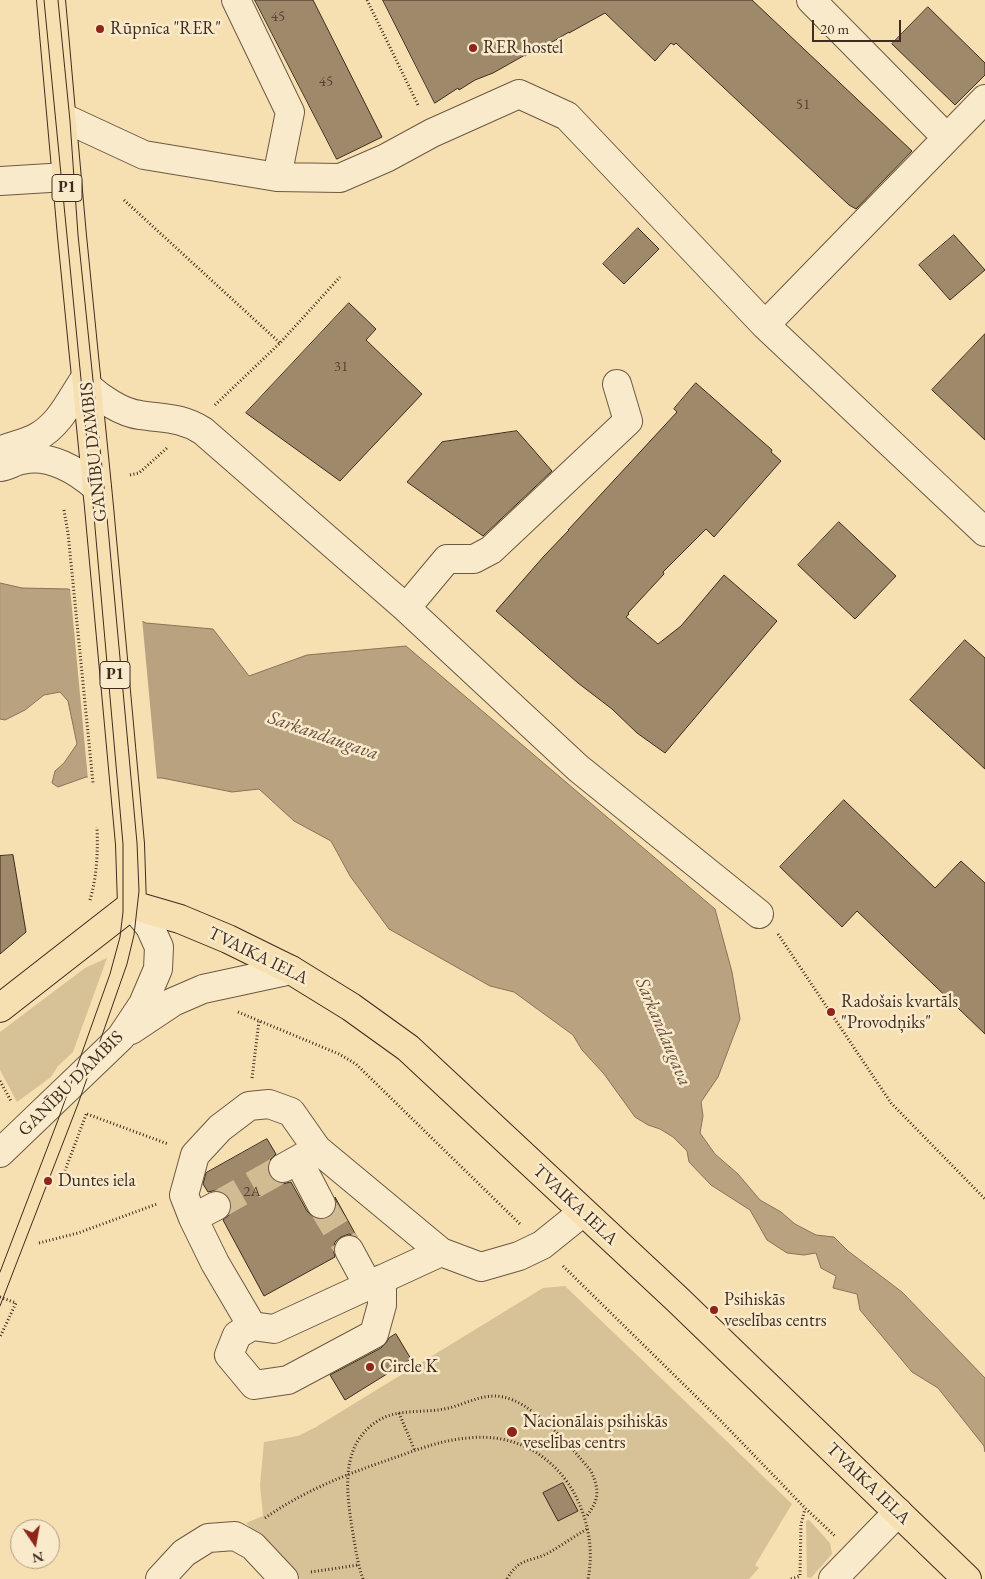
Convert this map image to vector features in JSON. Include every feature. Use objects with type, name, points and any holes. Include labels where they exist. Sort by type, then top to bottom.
[{"type":"main road","name":"GANĪBU DAMBIS","points":[[51,0],[66,177],[130,844],[132,905]]},
{"type":"main road","name":"TVAIKA IELA","points":[[132,905],[180,919],[228,939],[291,970],[352,1006],[408,1048],[677,1299],[967,1579]]},
{"type":"main road","points":[[0,1008],[132,905]]},
{"type":"lane","points":[[236,0],[290,112],[278,177]]},
{"type":"lane","points":[[811,0],[947,138]]},
{"type":"lane","points":[[62,118],[144,155],[278,177],[340,178],[386,158],[432,133],[519,94],[566,116],[765,325],[985,532]]},
{"type":"lane","points":[[765,325],[985,99]]},
{"type":"lane","points":[[0,181],[66,177]]},
{"type":"lane","points":[[0,451],[36,438],[46,432],[70,404],[86,381],[93,392],[130,413],[176,419],[194,425],[406,608],[578,768],[759,914]]},
{"type":"lane","points":[[406,608],[447,559],[474,559],[491,550],[628,421],[617,384]]},
{"type":"lane","points":[[0,467],[34,458],[46,460],[72,470],[98,497]]},
{"type":"lane","name":"GANĪBU DAMBIS","points":[[0,1153],[121,1037],[143,1004],[158,969],[159,947],[150,927],[132,905]]},
{"type":"lane","points":[[121,1037],[173,1002],[203,989],[291,970]]},
{"type":"lane","points":[[252,1326],[215,1263],[198,1206],[195,1155],[220,1128],[249,1106],[269,1104],[290,1112],[299,1159],[321,1204]]},
{"type":"lane","points":[[299,1159],[441,1252],[481,1267],[519,1256],[542,1245],[583,1212]]},
{"type":"lane","points":[[349,1250],[375,1282],[382,1305],[374,1334],[288,1380],[254,1385],[229,1355],[237,1335],[252,1326],[274,1329],[375,1282],[441,1252]]},
{"type":"lane","points":[[833,1579],[898,1512]]},
{"type":"lane","points":[[160,1579],[184,1553],[208,1538],[235,1536],[253,1546],[282,1578]]},
{"type":"path","points":[[367,0],[432,133]]},
{"type":"path","points":[[124,200],[280,343]]},
{"type":"path","points":[[130,475],[139,473],[194,425],[280,343],[340,277]]},
{"type":"path","points":[[64,510],[68,533],[93,784]]},
{"type":"path","points":[[97,823],[97,847]]},
{"type":"path","points":[[759,914],[772,925],[891,1103],[985,1198]]},
{"type":"path","points":[[234,1011],[340,1054],[356,1064],[720,1421],[805,1508],[856,1556]]},
{"type":"path","points":[[249,1106],[259,1021]]},
{"type":"path","points":[[60,1184],[90,1106]]},
{"type":"path","points":[[87,1114],[195,1155]]},
{"type":"path","points":[[39,1243],[198,1206]]},
{"type":"path","points":[[0,1297],[16,1304],[0,1337]]},
{"type":"path","points":[[363,1579],[358,1565],[350,1512],[347,1476],[351,1455],[359,1438],[382,1418],[399,1413],[457,1407],[487,1396],[500,1396],[532,1410],[591,1471],[596,1483],[597,1496],[595,1505],[586,1517]]},
{"type":"path","points":[[399,1413],[415,1451]]},
{"type":"path","points":[[253,1546],[254,1526],[306,1492],[415,1451],[448,1441],[469,1437],[505,1440],[526,1446],[543,1456],[557,1468],[573,1491],[586,1517],[590,1551],[588,1579]]},
{"type":"path","points":[[791,1579],[800,1578],[801,1524],[805,1508]]},
{"type":"path","points":[[507,1579],[514,1568],[527,1560],[547,1554],[587,1529]]},
{"type":"path","points":[[282,1578],[358,1565]]},
{"type":"shaded area","points":[[107,958],[73,1052],[58,1066],[51,1077],[17,1102],[0,1070],[0,1032],[85,968]]},
{"type":"shaded area","name":"Nacionālais psihiskās veselības centrs","points":[[565,1286],[792,1504],[755,1565],[759,1568],[749,1579],[300,1579],[246,1523],[263,1516],[260,1485],[264,1442],[298,1436],[316,1427],[543,1288]]},
{"type":"shaded area","points":[[809,1520],[830,1543],[832,1554],[811,1578],[807,1577],[806,1521]]},
{"type":"water","name":"Sarkandaugava","points":[[0,583],[22,588],[68,589],[146,623],[213,629],[249,676],[307,655],[406,646],[715,909],[732,972],[740,1019],[718,1077],[701,1102],[703,1116],[700,1133],[715,1154],[738,1174],[760,1200],[781,1212],[795,1224],[816,1235],[834,1237],[848,1251],[902,1292],[985,1378],[985,1452],[984,1446],[938,1388],[912,1372],[860,1310],[857,1294],[833,1288],[836,1276],[821,1268],[816,1253],[804,1255],[787,1253],[767,1240],[750,1210],[711,1185],[689,1162],[687,1151],[673,1137],[635,1117],[604,1074],[582,1050],[573,1035],[514,992],[490,986],[389,929],[350,876],[331,841],[294,821],[259,789],[232,792],[162,778],[86,777],[58,787],[52,783],[55,771],[64,763],[77,744],[68,701],[60,692],[44,695],[25,710],[5,720],[0,719]]},
{"type":"pier","points":[[70,588],[142,618],[157,780],[88,780]]},
{"type":"building","points":[[255,0],[313,0],[382,137],[337,159]]},
{"type":"building","points":[[383,0],[752,0],[912,151],[856,209],[849,205],[676,43],[674,45],[671,43],[655,61],[605,13],[493,73],[475,80],[459,90],[458,88],[435,103]]},
{"type":"building","points":[[928,7],[985,63],[985,75],[955,105],[892,44]]},
{"type":"building","points":[[638,228],[659,249],[624,284],[603,264]]},
{"type":"building","points":[[954,235],[985,270],[950,300],[919,265]]},
{"type":"building","points":[[349,303],[376,329],[366,340],[422,394],[340,481],[246,413]]},
{"type":"building","points":[[985,334],[985,440],[932,390]]},
{"type":"building","points":[[696,383],[772,450],[771,452],[781,461],[714,537],[706,529],[663,572],[664,574],[626,617],[658,644],[681,626],[724,575],[777,621],[665,753],[637,733],[612,709],[578,683],[496,611],[677,412],[674,409]]},
{"type":"building","points":[[517,431],[552,471],[483,536],[407,482],[442,442]]},
{"type":"building","points":[[839,522],[896,576],[855,619],[798,565]]},
{"type":"building","points":[[965,640],[985,658],[985,769],[910,700]]},
{"type":"building","points":[[844,800],[935,888],[961,861],[985,883],[985,1034],[857,911],[842,927],[780,867]]},
{"type":"building","points":[[13,855],[26,932],[0,954],[0,856]]},
{"type":"building","points":[[267,1139],[276,1154],[270,1160],[267,1167],[270,1176],[275,1182],[282,1184],[291,1182],[307,1211],[313,1217],[320,1220],[328,1218],[334,1213],[337,1205],[335,1197],[357,1237],[349,1234],[341,1237],[335,1242],[333,1249],[335,1257],[264,1296],[223,1220],[229,1215],[232,1207],[230,1198],[225,1193],[217,1190],[208,1192],[203,1184],[206,1173]]},
{"type":"building","name":"Circle K","points":[[396,1334],[411,1359],[345,1400],[330,1375],[381,1348],[389,1338]]},
{"type":"building","points":[[563,1483],[578,1511],[558,1521],[543,1493]]},
{"type":"tunnel","points":[[216,1206],[283,1168]]},
{"type":"tunnel","points":[[321,1204],[349,1250]]},
{"type":"tram line","points":[[0,1272],[58,1120],[110,974],[120,937],[123,912],[123,844],[91,482],[44,0]]},
{"type":"tram line","points":[[0,1306],[78,1104],[127,964],[134,935],[139,891],[137,843],[106,506],[78,235],[70,121],[58,0]]},
{"type":"place","name":"Rūpnīca \"RER\"","points":[[100,29]]},
{"type":"place","name":"RER hostel","points":[[473,48]]},
{"type":"place","name":"Radošais kvartāls \"Provodņiks\"","points":[[831,1012]]},
{"type":"place","name":"Duntes iela","points":[[48,1181]]},
{"type":"place","name":"Psihiskās veselības centrs","points":[[714,1310]]},
{"type":"place","name":"Circle K","points":[[370,1367]]},
{"type":"place","name":"Nacionālais psihiskās veselības centrs","points":[[512,1432]]}]
